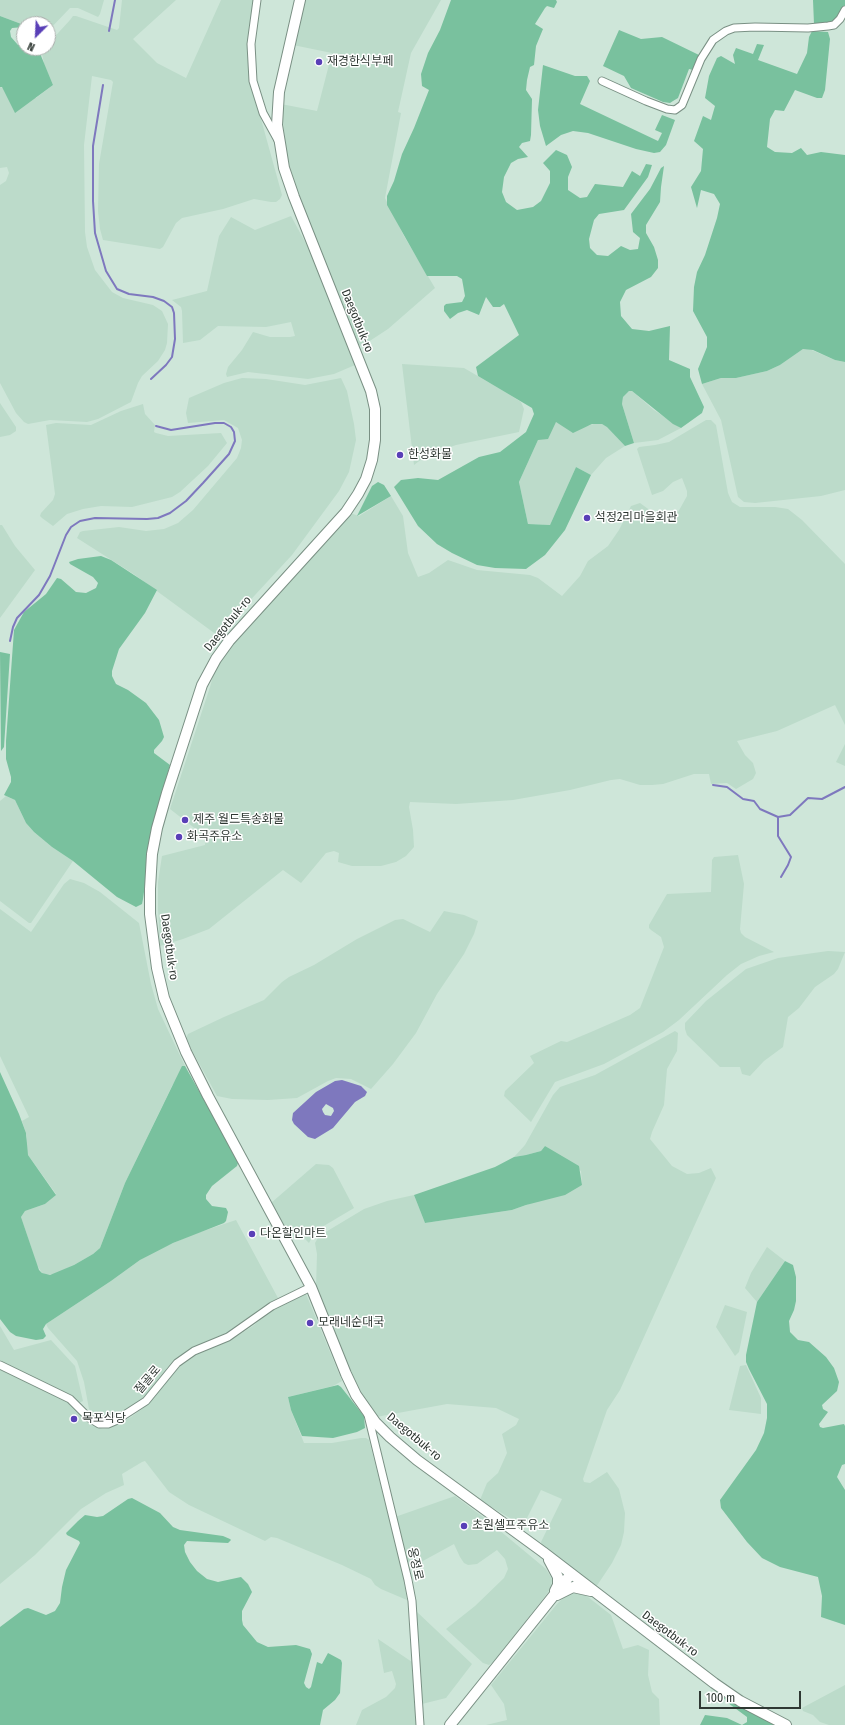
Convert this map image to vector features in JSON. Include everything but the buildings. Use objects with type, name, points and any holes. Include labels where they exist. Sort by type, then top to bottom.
[{"type":"street","points":[[257,0],[251,44],[253,81],[263,113],[280,143]]},
{"type":"street","name":"Daegotbuk-ro","points":[[300,0],[279,92],[277,125],[284,168],[294,197],[371,391],[375,409],[375,440],[372,460],[366,479],[346,512],[228,641],[207,676],[189,725],[159,822],[151,868],[150,914],[157,968],[164,998],[186,1052],[311,1287],[346,1374],[356,1395],[367,1411],[390,1437],[417,1460],[543,1552],[714,1684],[740,1701],[786,1725]]},
{"type":"street","points":[[602,81],[667,109],[675,110],[682,106],[701,59],[713,40],[726,31],[734,28],[808,28],[834,25],[845,10]]},
{"type":"street","name":"절골로","points":[[0,1364],[22,1377],[70,1399],[89,1418],[99,1424],[108,1424],[146,1401],[177,1363],[194,1351],[228,1337],[272,1306],[311,1287]]},
{"type":"street","name":"옹정로","points":[[367,1411],[411,1594],[420,1725]]},
{"type":"street","points":[[543,1552],[558,1576],[558,1585],[552,1598]]},
{"type":"street","points":[[450,1725],[571,1574]]},
{"type":"street","points":[[552,1598],[573,1587],[594,1592]]},
{"type":"shaded area","points":[[0,0],[104,0],[98,17],[78,8],[70,8],[56,23],[56,16],[16,16],[16,22],[0,16]]},
{"type":"shaded area","points":[[122,0],[176,0],[133,39],[157,63],[186,78],[221,0],[254,0],[249,45],[256,101],[282,195],[276,202],[254,199],[223,209],[182,218],[176,223],[163,247],[160,249],[103,240],[98,211],[99,164],[113,82],[111,80],[92,76],[84,145],[85,232],[87,247],[95,270],[112,292],[123,298],[153,305],[162,311],[168,324],[167,343],[165,350],[158,361],[142,376],[131,402],[98,419],[87,422],[50,420],[28,424],[24,422],[16,413],[0,383],[0,185],[6,181],[9,173],[7,167],[0,168],[0,87],[36,98],[53,85],[44,64],[43,56],[56,56],[56,35],[73,16],[117,30],[119,28]]},
{"type":"shaded area","points":[[303,0],[441,0],[411,53],[398,112],[401,113],[385,198],[404,236],[435,288],[388,329],[362,346],[357,345],[301,203],[287,157],[281,104],[317,111],[332,53],[293,45]]},
{"type":"shaded area","points":[[291,216],[316,262],[355,365],[334,374],[308,379],[248,372],[227,377],[226,374],[228,367],[242,350],[253,332],[270,337],[295,336],[291,322],[266,327],[218,326],[200,340],[183,343],[181,307],[172,300],[207,291],[219,236],[231,217],[255,230]]},
{"type":"shaded area","points":[[807,348],[835,360],[845,362],[845,490],[821,496],[755,503],[744,502],[738,497],[721,420],[702,384],[721,378],[736,378],[767,371],[780,365],[803,349]]},
{"type":"shaded area","points":[[402,364],[464,368],[521,402],[524,409],[519,432],[456,445],[427,455],[414,465]]},
{"type":"shaded area","points":[[242,378],[266,379],[305,385],[341,378],[347,391],[356,440],[349,472],[339,491],[292,555],[231,621],[221,638],[135,575],[77,538],[80,532],[83,531],[119,527],[146,531],[164,529],[178,523],[193,510],[237,458],[242,440],[238,428],[224,420],[188,423],[186,413],[189,398],[224,383]]},
{"type":"shaded area","points":[[629,391],[632,391],[654,410],[681,428],[658,440],[634,443],[622,404],[623,397]]},
{"type":"shaded area","points":[[0,403],[16,427],[16,431],[10,435],[0,437]]},
{"type":"shaded area","points":[[143,404],[145,414],[155,425],[154,432],[156,433],[168,436],[221,433],[227,443],[208,466],[180,492],[172,497],[132,507],[101,506],[83,509],[67,514],[53,526],[42,518],[40,516],[41,513],[53,500],[55,494],[46,425],[56,423],[91,425],[121,411]]},
{"type":"shaded area","points":[[706,420],[711,420],[716,425],[728,493],[732,502],[740,507],[775,507],[788,509],[802,520],[845,564],[845,725],[835,705],[777,731],[737,741],[745,755],[753,763],[756,773],[753,779],[736,789],[727,783],[711,784],[709,774],[694,774],[663,784],[652,785],[640,785],[620,779],[611,780],[570,790],[513,800],[456,804],[410,802],[409,807],[414,847],[406,856],[396,862],[381,866],[352,866],[338,862],[339,853],[334,851],[326,853],[301,883],[283,870],[209,929],[160,946],[158,882],[162,856],[205,845],[206,837],[170,809],[215,669],[235,641],[350,513],[359,516],[391,496],[403,516],[408,553],[418,577],[429,573],[448,560],[477,570],[530,575],[538,578],[562,596],[580,576],[588,561],[608,546],[619,530],[631,506],[640,503],[666,522],[677,514],[687,496],[687,491],[682,478],[673,482],[663,491],[652,495],[637,449],[639,447],[669,442]]},
{"type":"shaded area","points":[[556,422],[584,427],[597,423],[602,424],[607,426],[625,446],[606,458],[591,475],[576,467],[550,525],[528,524],[519,482],[538,440]]},
{"type":"shaded area","points":[[0,525],[2,525],[15,546],[35,570],[0,618]]},
{"type":"shaded area","points":[[845,744],[845,766],[836,762]]},
{"type":"shaded area","points":[[6,796],[15,800],[26,823],[34,832],[52,847],[73,861],[31,923],[0,901],[0,801]]},
{"type":"shaded area","points":[[738,855],[744,884],[740,929],[741,933],[745,937],[774,952],[759,956],[741,964],[727,975],[679,1020],[663,1032],[604,1064],[555,1082],[531,1122],[504,1096],[505,1091],[534,1063],[530,1056],[561,1041],[567,1042],[630,1015],[640,1008],[664,947],[661,937],[649,928],[649,925],[667,894],[711,892],[712,860],[714,857]]},
{"type":"shaded area","points":[[70,879],[84,883],[100,892],[139,923],[151,984],[158,1009],[185,1066],[172,1086],[125,1183],[100,1248],[74,1265],[55,1274],[46,1275],[42,1273],[37,1265],[21,1217],[25,1211],[45,1204],[56,1194],[26,1151],[27,1136],[22,1121],[29,1117],[0,1056],[0,909],[31,932],[64,884]]},
{"type":"shaded area","points":[[444,911],[464,915],[478,921],[474,934],[464,954],[437,994],[416,1033],[393,1064],[371,1089],[351,1079],[336,1078],[297,1098],[268,1100],[232,1099],[217,1096],[189,1045],[186,1038],[188,1034],[264,1000],[289,977],[314,965],[357,939],[395,920],[403,919],[430,932]]},
{"type":"shaded area","points":[[828,951],[845,952],[838,969],[834,974],[815,987],[799,1008],[788,1017],[783,1047],[764,1061],[750,1076],[742,1074],[740,1067],[720,1067],[687,1035],[685,1023],[706,1001],[746,969],[778,958]]},
{"type":"shaded area","points":[[675,1031],[678,1033],[677,1051],[667,1069],[664,1105],[650,1139],[672,1166],[687,1174],[699,1173],[711,1168],[716,1178],[620,1390],[607,1410],[583,1479],[584,1482],[590,1483],[607,1472],[619,1489],[625,1513],[624,1532],[621,1545],[612,1563],[596,1587],[542,1546],[541,1542],[562,1499],[541,1490],[523,1526],[480,1500],[487,1483],[498,1473],[507,1453],[502,1434],[516,1425],[519,1419],[496,1408],[447,1404],[376,1417],[351,1373],[316,1288],[317,1254],[315,1243],[319,1236],[364,1209],[387,1201],[414,1195],[425,1223],[512,1210],[582,1185],[581,1171],[545,1146],[541,1151],[514,1157],[525,1145],[553,1095],[560,1087],[595,1075]]},
{"type":"shaded area","points":[[342,1080],[361,1086],[367,1092],[365,1096],[355,1102],[333,1128],[315,1139],[308,1137],[294,1124],[292,1120],[293,1113],[316,1092],[335,1081]],"holes":[[[326,1104],[333,1108],[334,1111],[331,1116],[325,1115],[322,1109]]]},
{"type":"shaded area","points":[[316,1164],[329,1165],[333,1168],[354,1208],[317,1230],[309,1243],[299,1233],[289,1238],[271,1203]]},
{"type":"shaded area","points":[[236,1220],[278,1298],[261,1308],[230,1332],[194,1347],[179,1357],[167,1368],[143,1399],[108,1421],[96,1419],[89,1409],[84,1382],[77,1361],[46,1324],[157,1250],[194,1234]]},
{"type":"shaded area","points":[[767,1247],[785,1261],[757,1302],[745,1288],[751,1273]]},
{"type":"shaded area","points":[[306,1294],[342,1381],[333,1386],[288,1397],[291,1410],[304,1443],[332,1443],[361,1438],[366,1438],[369,1440],[402,1569],[407,1600],[381,1589],[375,1585],[371,1579],[342,1565],[277,1538],[271,1537],[265,1541],[189,1505],[169,1492],[145,1461],[122,1474],[124,1485],[106,1493],[81,1509],[35,1555],[0,1584],[0,1368],[73,1405],[86,1421],[93,1426],[103,1429],[111,1428],[131,1417],[143,1408],[178,1367],[194,1354],[237,1336],[253,1326],[271,1310]]},
{"type":"shaded area","points":[[725,1305],[747,1312],[739,1352],[735,1356],[716,1327]]},
{"type":"shaded area","points":[[0,1326],[14,1350],[51,1340],[75,1366],[83,1401],[79,1403],[72,1397],[0,1360]]},
{"type":"shaded area","points":[[746,1365],[761,1398],[761,1414],[729,1410],[740,1366]]},
{"type":"shaded area","points":[[455,1496],[487,1520],[546,1569],[552,1579],[551,1588],[546,1595],[494,1661],[489,1665],[483,1663],[446,1629],[475,1606],[504,1578],[508,1569],[505,1559],[497,1550],[477,1564],[468,1565],[464,1563],[460,1557],[454,1544],[410,1568],[395,1517]]},
{"type":"shaded area","points":[[572,1593],[583,1594],[611,1615],[623,1649],[638,1645],[649,1650],[648,1675],[652,1692],[659,1699],[660,1725],[486,1725],[507,1720],[504,1704],[491,1685],[557,1604],[563,1598]]},
{"type":"shaded area","points":[[416,1611],[472,1664],[446,1698],[422,1704]]},
{"type":"shaded area","points":[[378,1639],[412,1662],[416,1725],[356,1725],[362,1710],[386,1697],[395,1688],[396,1684],[392,1671],[384,1673]]},
{"type":"shaded area","points":[[845,1685],[845,1725],[829,1725],[820,1722],[813,1715],[803,1711],[802,1708]]},
{"type":"green space","points":[[451,0],[556,0],[557,2],[554,8],[547,6],[545,8],[535,24],[543,29],[536,46],[534,65],[530,67],[527,80],[526,90],[532,99],[531,135],[530,141],[522,143],[519,147],[528,157],[518,159],[511,163],[504,177],[502,192],[506,202],[517,210],[533,207],[541,201],[550,183],[550,171],[543,163],[556,150],[567,155],[572,167],[568,177],[568,190],[580,198],[587,197],[595,184],[623,187],[632,171],[640,176],[646,164],[652,165],[648,177],[624,210],[599,214],[594,220],[589,239],[590,248],[597,255],[608,256],[621,246],[630,250],[638,249],[640,238],[633,232],[631,214],[650,189],[661,168],[664,166],[660,202],[646,225],[646,233],[654,247],[658,260],[658,268],[651,277],[626,290],[620,302],[621,316],[632,329],[649,331],[670,326],[669,360],[690,369],[690,377],[704,407],[702,413],[681,428],[673,424],[632,391],[629,391],[623,397],[622,404],[634,443],[625,446],[607,427],[602,424],[592,424],[573,433],[556,422],[548,439],[538,440],[519,482],[528,524],[550,525],[576,467],[591,475],[565,530],[545,555],[526,569],[495,568],[477,565],[437,544],[418,526],[394,487],[401,480],[418,478],[438,480],[479,457],[500,452],[526,432],[534,414],[532,408],[478,376],[476,367],[519,335],[504,304],[500,307],[493,307],[486,297],[479,315],[467,310],[458,313],[450,319],[444,311],[444,306],[446,304],[462,302],[465,296],[462,279],[457,276],[427,276],[387,205],[387,196],[394,181],[402,154],[429,90],[422,86],[421,74],[428,53],[440,30]]},
{"type":"green space","points":[[813,0],[845,0],[845,5],[833,24],[814,24]]},
{"type":"green space","points":[[0,16],[16,22],[16,28],[12,28],[10,31],[11,37],[16,43],[16,56],[41,56],[53,85],[15,113],[2,87],[0,87]]},
{"type":"green space","points":[[619,30],[641,39],[662,37],[699,55],[693,70],[689,69],[678,98],[670,103],[663,102],[631,88],[624,76],[603,66]]},
{"type":"green space","points":[[812,31],[828,32],[830,39],[825,90],[822,98],[817,98],[795,90],[784,111],[775,110],[770,119],[767,147],[775,152],[792,153],[801,148],[807,155],[821,152],[845,155],[845,362],[835,360],[813,350],[803,349],[780,365],[767,371],[736,378],[721,378],[702,384],[698,369],[707,347],[707,337],[693,311],[694,287],[697,272],[705,255],[720,204],[714,194],[701,190],[697,208],[691,187],[701,171],[703,149],[694,141],[703,116],[711,120],[715,106],[705,98],[709,76],[717,58],[721,56],[735,64],[733,55],[736,48],[753,54],[757,44],[764,45],[758,60],[797,74],[807,53],[809,37]]},
{"type":"green space","points":[[543,65],[575,76],[587,76],[590,81],[580,104],[658,141],[662,133],[655,130],[662,115],[675,120],[666,145],[660,152],[654,153],[636,149],[588,133],[573,131],[561,135],[546,146],[540,126],[538,110]]},
{"type":"green space","points":[[378,482],[384,485],[391,496],[357,516],[372,486]]},
{"type":"green space","points":[[101,556],[111,560],[157,590],[145,613],[119,649],[112,671],[112,676],[116,684],[128,690],[146,703],[159,720],[164,737],[154,750],[154,753],[170,765],[154,821],[142,904],[136,907],[117,897],[73,861],[52,847],[34,832],[26,823],[15,800],[4,795],[11,782],[6,759],[6,741],[14,630],[24,612],[46,594],[57,578],[61,579],[76,592],[86,593],[96,588],[98,583],[93,577],[69,562],[78,559]]},
{"type":"green space","points":[[0,652],[10,654],[4,747],[1,751]]},
{"type":"green space","points":[[182,1066],[185,1066],[238,1163],[237,1166],[212,1186],[206,1195],[206,1199],[212,1206],[226,1208],[228,1212],[226,1221],[173,1243],[140,1260],[46,1324],[43,1329],[46,1336],[43,1339],[36,1340],[16,1336],[10,1332],[0,1319],[0,1072],[26,1133],[28,1155],[56,1195],[45,1204],[25,1211],[21,1217],[39,1270],[42,1273],[50,1275],[74,1265],[100,1248],[125,1183]]},
{"type":"green space","points":[[545,1146],[579,1166],[582,1185],[565,1195],[512,1210],[425,1223],[414,1195],[495,1167],[514,1157],[541,1151]]},
{"type":"green space","points":[[785,1261],[793,1265],[796,1277],[796,1301],[789,1321],[790,1332],[798,1340],[809,1342],[826,1357],[834,1368],[839,1382],[837,1391],[822,1405],[823,1409],[828,1412],[819,1424],[820,1427],[823,1428],[844,1424],[845,1426],[845,1464],[842,1465],[837,1477],[845,1490],[845,1625],[821,1617],[822,1596],[818,1577],[780,1567],[762,1558],[747,1542],[721,1508],[720,1500],[756,1450],[764,1433],[767,1418],[767,1404],[746,1362],[746,1355],[757,1302]]},
{"type":"green space","points":[[338,1385],[364,1416],[365,1428],[357,1432],[333,1438],[302,1436],[291,1410],[288,1397]]},
{"type":"green space","points":[[132,1498],[160,1513],[173,1527],[180,1530],[223,1536],[231,1540],[228,1543],[187,1541],[184,1545],[185,1552],[197,1571],[207,1579],[218,1582],[241,1577],[248,1584],[252,1592],[242,1611],[242,1620],[243,1625],[257,1642],[268,1647],[296,1645],[310,1649],[312,1654],[304,1683],[306,1687],[309,1689],[311,1687],[317,1662],[322,1664],[328,1653],[341,1660],[340,1693],[335,1700],[323,1710],[320,1725],[0,1725],[0,1627],[24,1609],[28,1608],[46,1615],[55,1611],[60,1603],[66,1570],[80,1543],[66,1533],[85,1515],[97,1517],[103,1516],[128,1499]]},
{"type":"green space","points":[[716,1690],[779,1725],[742,1725],[747,1722],[747,1717],[728,1703]]},
{"type":"green space","points":[[705,1715],[727,1718],[742,1725],[700,1725]]},
{"type":"waterway","points":[[109,31],[115,0]]},
{"type":"waterway","points":[[103,85],[93,146],[93,201],[95,233],[106,271],[117,289],[129,294],[153,297],[164,301],[172,307],[174,313],[175,339],[172,357],[151,379]]},
{"type":"waterway","points":[[10,641],[13,627],[17,618],[39,595],[50,576],[66,535],[71,527],[80,521],[95,518],[147,519],[158,518],[170,513],[186,501],[203,483],[229,454],[235,441],[234,432],[231,427],[224,423],[171,430],[156,426]]},
{"type":"waterway","points":[[713,785],[727,787],[743,799],[754,801],[760,809],[778,817]]},
{"type":"waterway","points":[[781,877],[791,857],[778,836],[778,817],[790,815],[808,798],[822,799],[845,787]]},
{"type":"place","name":"재경한식부페","points":[[319,62]]},
{"type":"place","name":"한성화물","points":[[400,455]]},
{"type":"place","name":"석정2리마을회관","points":[[587,518]]},
{"type":"place","name":"제주 월드특송화물","points":[[185,820]]},
{"type":"place","name":"화곡주유소","points":[[179,837]]},
{"type":"place","name":"다온할인마트","points":[[252,1234]]},
{"type":"place","name":"모래네순대국","points":[[310,1323]]},
{"type":"place","name":"목포식당","points":[[74,1419]]},
{"type":"place","name":"초원셀프주유소","points":[[464,1526]]}]
